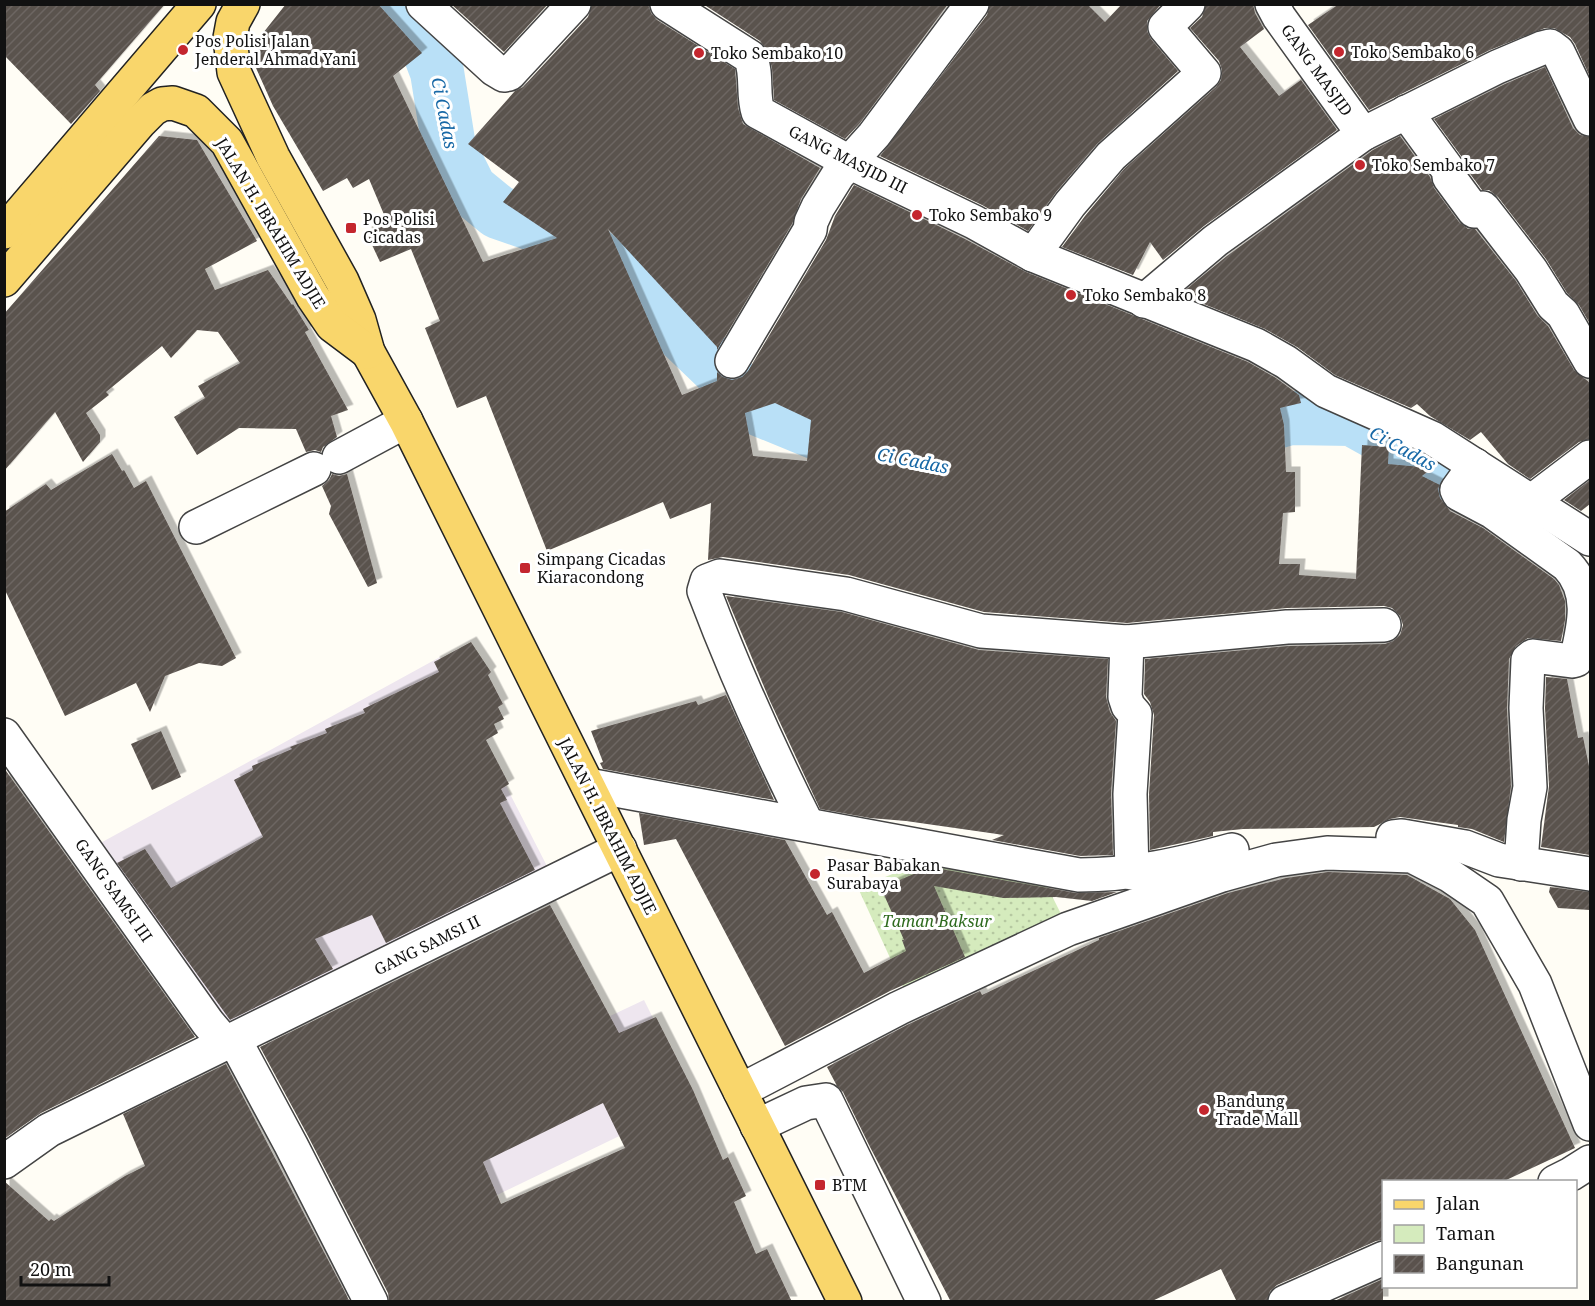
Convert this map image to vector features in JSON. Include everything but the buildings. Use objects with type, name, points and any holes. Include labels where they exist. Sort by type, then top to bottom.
[{"type":"main road","points":[[4,232],[199,4]]},
{"type":"main road","name":"JALAN H. IBRAHIM ADJIE","points":[[243,4],[233,22],[230,38],[234,72],[273,157],[342,281],[359,320],[368,352],[406,421],[740,1091],[836,1299]]},
{"type":"main road","name":"JALAN H. IBRAHIM ADJIE","points":[[4,280],[140,122],[153,109],[173,103],[196,111],[227,142],[313,297],[332,325],[368,352]]},
{"type":"street","points":[[423,4],[494,69],[504,75],[509,74],[573,4]]},
{"type":"street","name":"GANG MASJID III","points":[[667,4],[750,57],[753,64],[754,100],[758,112],[849,162],[974,222],[1033,255],[1256,345],[1286,362],[1326,391],[1432,438],[1468,474]]},
{"type":"street","points":[[732,361],[810,230],[818,207],[838,175],[874,135],[972,4]]},
{"type":"street","points":[[1033,255],[1070,204],[1111,156],[1204,73],[1165,27],[1188,4]]},
{"type":"street","name":"GANG MASJID","points":[[1284,9],[1363,134]]},
{"type":"street","points":[[1144,301],[1215,241],[1363,134],[1497,67],[1550,46],[1558,52],[1590,119]]},
{"type":"street","points":[[1406,112],[1449,171],[1449,177],[1474,211],[1483,208],[1532,270],[1553,305],[1563,314],[1590,361]]},
{"type":"street","points":[[196,526],[327,463],[406,421]]},
{"type":"street","points":[[1532,501],[1590,457]]},
{"type":"street","points":[[1521,864],[1524,820],[1530,787],[1526,708],[1528,660],[1533,656],[1576,660],[1585,621],[1584,595],[1576,575],[1567,565],[1493,512],[1459,494],[1457,490],[1468,474],[1584,526]]},
{"type":"street","points":[[807,824],[730,662],[704,591],[707,580],[720,576],[846,594],[981,631],[1127,642],[1287,627],[1384,625]]},
{"type":"street","points":[[1127,642],[1125,697],[1128,706],[1135,714],[1130,794],[1132,873]]},
{"type":"street","name":"GANG SAMSI III","points":[[4,735],[221,1035],[302,1165],[371,1302]]},
{"type":"street","points":[[588,785],[1079,875],[1132,873],[1186,862],[1249,845],[1402,836],[1465,848],[1499,861],[1590,874]]},
{"type":"street","name":"GANG SAMSI II","points":[[4,1162],[49,1130],[221,1035],[620,849]]},
{"type":"street","points":[[740,1091],[899,1008],[1068,929],[1222,874],[1276,860],[1327,853],[1412,856],[1449,875],[1487,901],[1535,984],[1590,1124]]},
{"type":"street","points":[[794,1062],[826,1100],[924,1302]]},
{"type":"street","points":[[757,1126],[806,1103],[826,1100]]},
{"type":"street","points":[[1558,1180],[1590,1162]]},
{"type":"street","points":[[1285,1302],[1382,1258]]},
{"type":"shaded area","points":[[440,657],[549,870],[226,1035],[95,846]]},
{"type":"shaded area","points":[[644,1000],[694,1100],[441,1222],[390,1120]]},
{"type":"green space","name":"Taman Baksur","points":[[927,860],[1047,886],[1066,924],[908,997],[858,888]]},
{"type":"waterway","name":"Ci Cadas","points":[[402,4],[418,22],[437,72],[449,147],[470,189],[498,212],[578,240],[641,295],[761,410],[856,449],[879,454]]},
{"type":"waterway","name":"Ci Cadas","points":[[1212,440],[1290,418],[1352,419],[1483,492],[1513,512]]},
{"type":"place","name":"Pos Polisi Jalan Jenderal Ahmad Yani","points":[[183,50]]},
{"type":"place","name":"Toko Sembako 6","points":[[1339,52]]},
{"type":"place","name":"Toko Sembako 10","points":[[699,53]]},
{"type":"place","name":"Toko Sembako 7","points":[[1360,165]]},
{"type":"place","name":"Toko Sembako 9","points":[[917,215]]},
{"type":"place","name":"Pos Polisi Cicadas","points":[[351,228]]},
{"type":"place","name":"Toko Sembako 8","points":[[1071,295]]},
{"type":"place","name":"Simpang Cicadas Kiaracondong","points":[[525,568]]},
{"type":"place","name":"Pasar Babakan Surabaya","points":[[815,874]]},
{"type":"place","name":"Bandung Trade Mall","points":[[1204,1110]]},
{"type":"place","name":"BTM","points":[[820,1185]]}]
